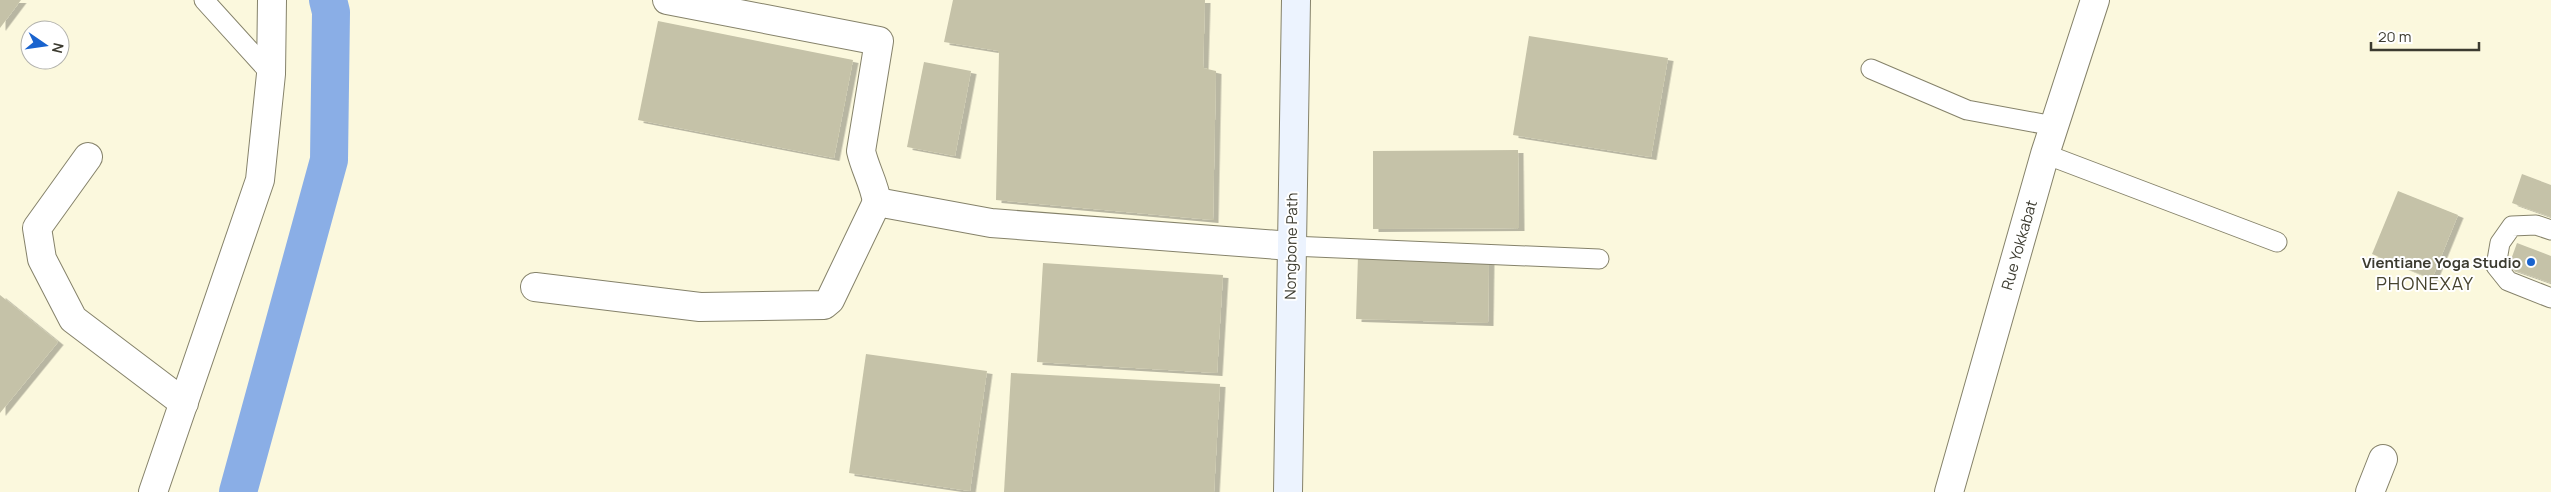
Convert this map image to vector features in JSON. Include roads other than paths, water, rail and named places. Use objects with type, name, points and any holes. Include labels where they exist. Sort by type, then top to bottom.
[{"type":"street","points":[[153,492],[260,180],[271,74],[272,0]]},
{"type":"street","points":[[534,287],[700,307],[824,306],[834,292],[877,202],[875,186],[863,164],[861,151],[879,41],[667,0]]},
{"type":"street","name":"Nongbone Path","points":[[1288,492],[1296,0]]},
{"type":"street","name":"Rue Yokkabat","points":[[1949,492],[2045,154],[2095,0]]},
{"type":"street","points":[[88,156],[37,228],[42,259],[74,319],[184,403]]},
{"type":"street","points":[[877,202],[992,223],[1291,246]]},
{"type":"street","points":[[2370,492],[2384,459]]},
{"type":"lane","points":[[204,0],[271,74]]},
{"type":"lane","points":[[1871,69],[1967,110],[2054,126]]},
{"type":"lane","points":[[2045,154],[2276,242]]},
{"type":"lane","points":[[2551,230],[2536,225],[2512,226],[2500,243],[2496,266],[2508,281],[2551,298]]},
{"type":"lane","points":[[1291,246],[1599,259]]},
{"type":"waterway","points":[[238,492],[329,160],[331,12],[328,0]]},
{"type":"place","name":"Vientiane Yoga Studio","points":[[2531,262]]},
{"type":"district","name":"PHONEXAY","points":[[2425,283]]}]
